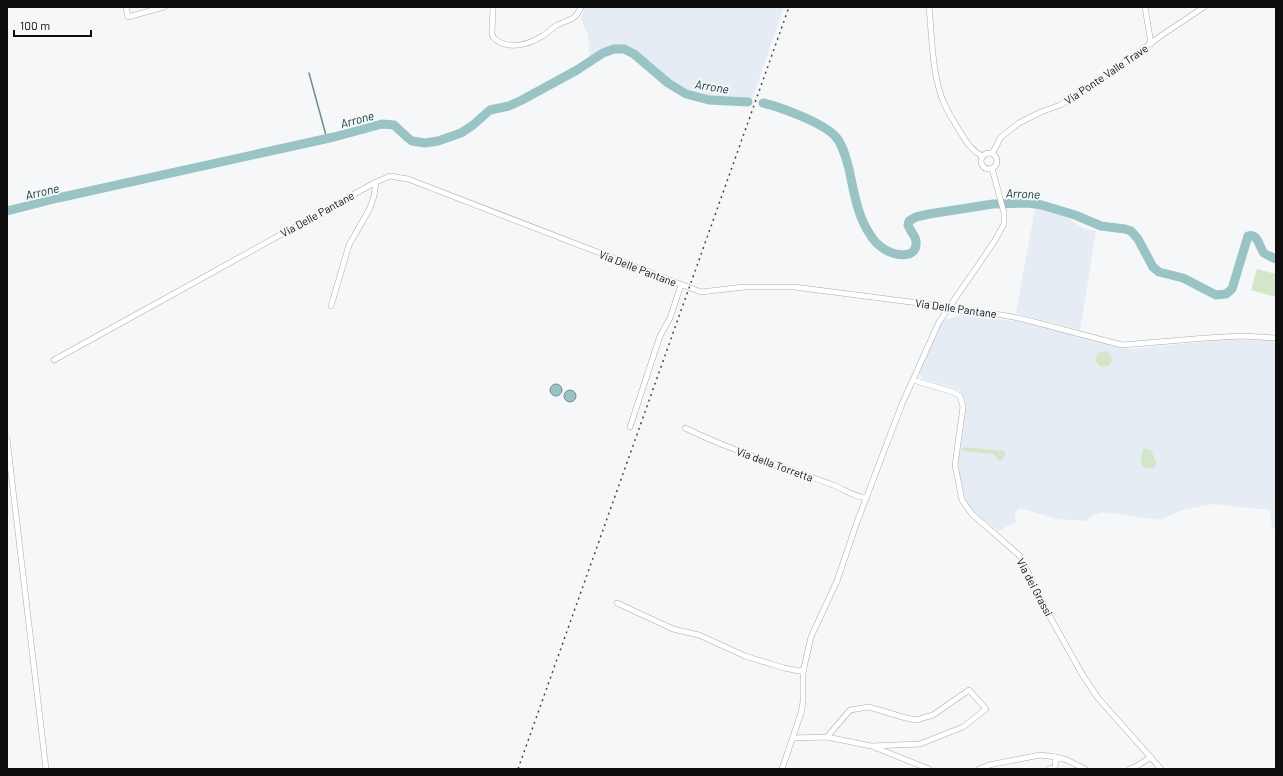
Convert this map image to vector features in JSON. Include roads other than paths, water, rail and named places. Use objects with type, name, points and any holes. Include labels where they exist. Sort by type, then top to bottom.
[{"type":"street","points":[[126,7],[128,17],[164,7]]},
{"type":"street","points":[[493,7],[493,37],[510,45],[526,44],[536,40],[556,25],[576,16],[581,7]]},
{"type":"street","points":[[929,7],[934,60],[938,85],[944,103],[968,145],[976,153],[983,156],[992,154],[997,159],[996,164],[992,168]]},
{"type":"street","points":[[1145,7],[1151,44]]},
{"type":"street","name":"Via Ponte Valle Trave","points":[[992,154],[1001,137],[1019,123],[1041,112],[1060,105],[1088,89],[1116,67],[1204,7]]},
{"type":"street","points":[[983,156],[983,165],[987,168],[992,168]]},
{"type":"street","points":[[782,769],[802,707],[804,670],[811,637],[838,581],[867,497],[912,380],[939,322],[1000,233],[1004,221],[1004,211],[992,168]]},
{"type":"street","name":"Via Delle Pantane","points":[[54,360],[376,182],[390,176],[408,179],[680,285],[705,292],[744,287],[794,287],[956,310],[1002,314],[1122,345],[1242,336],[1276,338]]},
{"type":"street","points":[[331,306],[349,245],[370,208],[376,182]]},
{"type":"street","points":[[630,427],[660,336],[670,318],[680,285]]},
{"type":"street","name":"Via dei Grassi","points":[[912,380],[953,392],[960,396],[963,407],[955,465],[962,500],[972,514],[1020,556],[1049,614],[1082,674],[1098,698],[1161,769]]},
{"type":"street","name":"Via della Torretta","points":[[684,428],[734,450],[834,485],[860,497],[867,497]]},
{"type":"street","points":[[7,439],[46,769]]},
{"type":"street","points":[[617,603],[673,629],[699,635],[745,656],[784,668],[799,671],[804,670]]},
{"type":"street","points":[[827,737],[850,710],[869,706],[916,720],[933,715],[969,690],[986,709],[963,727],[920,744],[871,746]]},
{"type":"street","points":[[793,738],[827,737],[871,746],[929,769]]},
{"type":"street","points":[[979,769],[989,764],[1040,755],[1067,760],[1085,769]]},
{"type":"street","points":[[1130,769],[1135,768],[1151,757]]},
{"type":"street","points":[[1049,769],[1055,767],[1056,758]]},
{"type":"water","points":[[556,384],[560,386],[562,390],[560,394],[556,396],[552,394],[550,390],[552,386]]},
{"type":"water","points":[[570,390],[574,392],[576,396],[574,400],[570,402],[566,400],[564,396],[566,392]]},
{"type":"waterway","name":"Arrone","points":[[7,211],[58,198],[334,137],[382,124],[394,125],[412,141],[425,143],[438,141],[461,133],[490,110],[509,106],[522,100],[577,70],[603,53],[614,49],[624,49],[634,54],[668,83],[686,94],[709,100],[748,102]]},
{"type":"waterway","points":[[309,73],[327,139]]},
{"type":"waterway","name":"Arrone","points":[[763,103],[791,112],[812,121],[829,131],[838,139],[844,152],[862,220],[872,238],[884,249],[893,253],[904,255],[913,252],[916,247],[916,241],[908,225],[909,221],[916,217],[993,204],[1028,203],[1042,205],[1075,215],[1101,226],[1131,231],[1138,239],[1153,267],[1159,272],[1183,278],[1216,295],[1226,294],[1232,289],[1248,236],[1256,238],[1264,253],[1276,259]]},
{"type":"railway","points":[[518,769],[789,7]]}]
